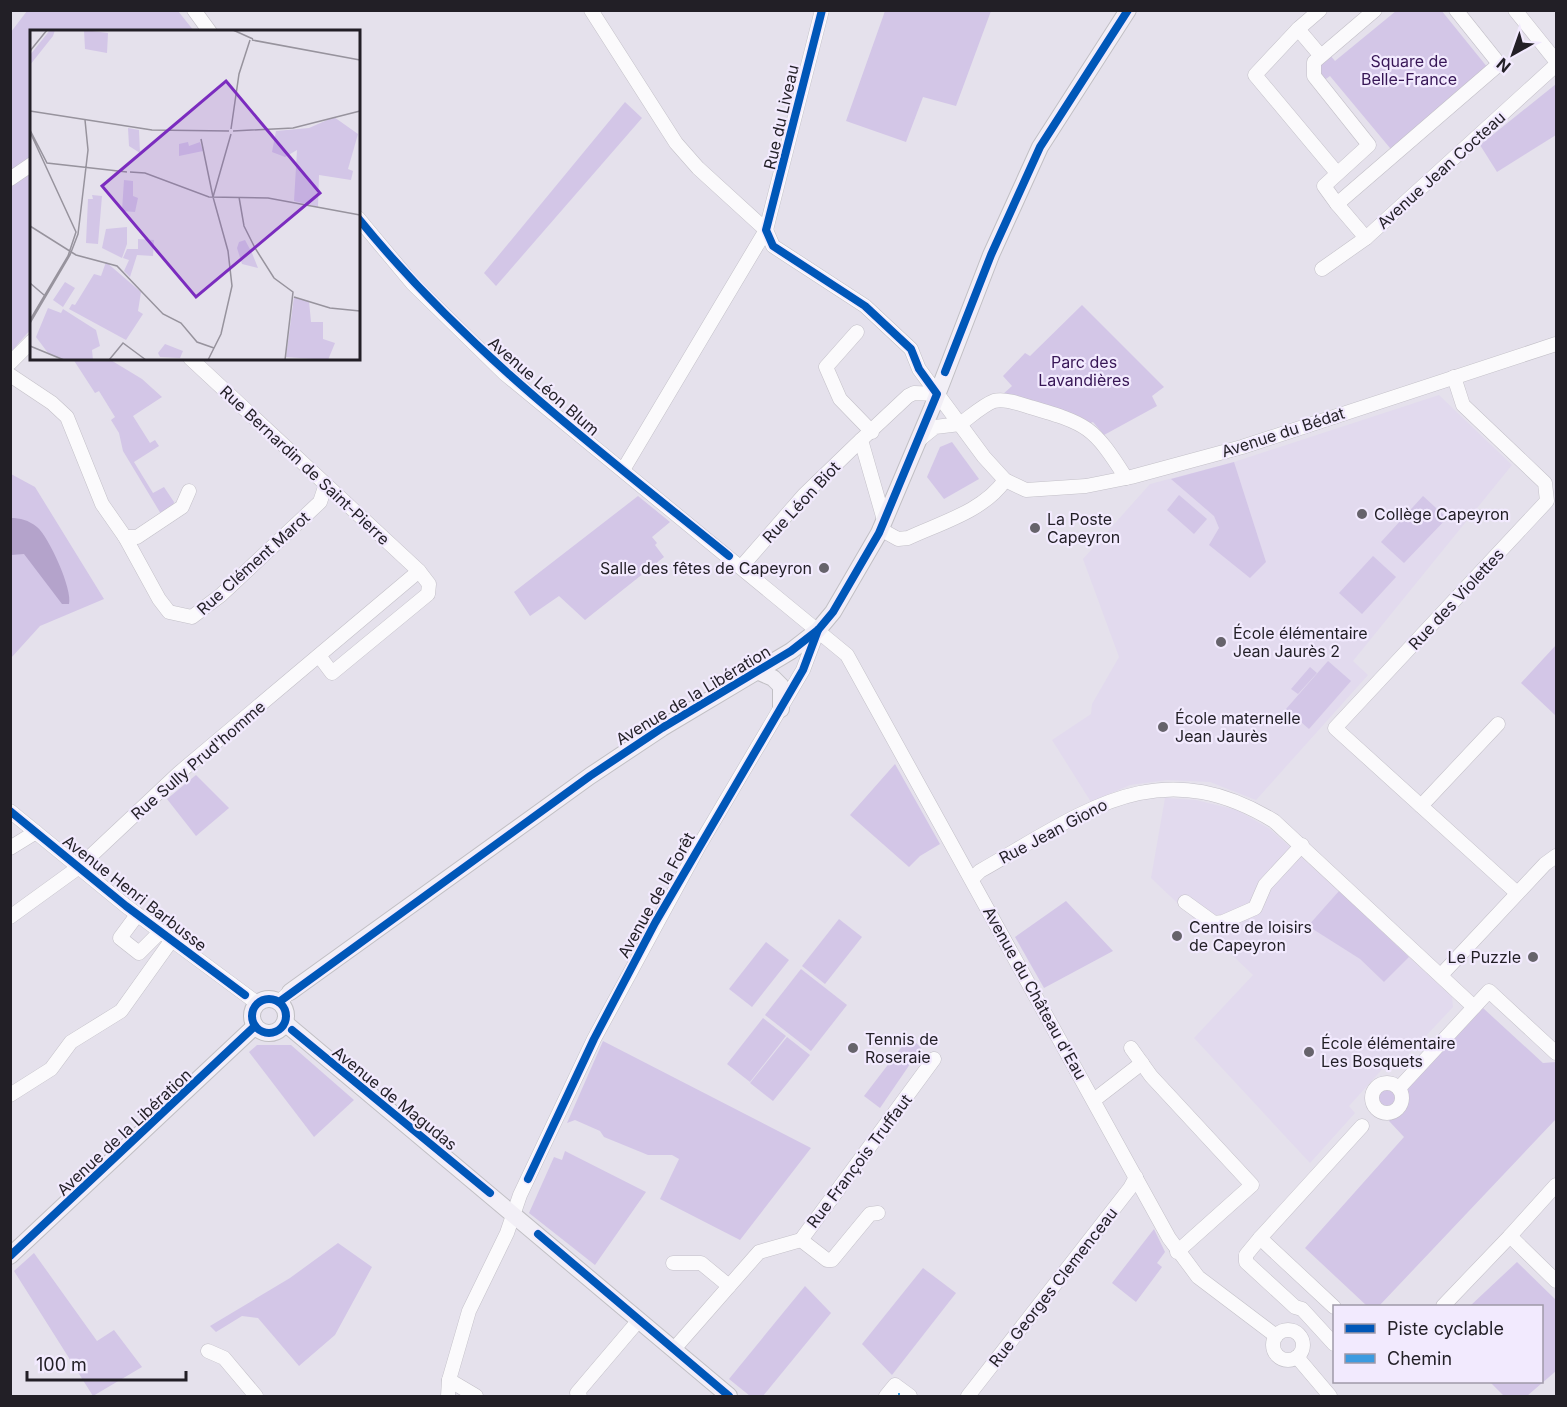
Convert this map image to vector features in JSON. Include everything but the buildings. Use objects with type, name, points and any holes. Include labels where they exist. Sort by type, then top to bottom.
[{"type":"main road","name":"Avenue de la Libération","points":[[285,997],[590,776],[662,728],[791,651],[818,630],[833,612],[882,525],[938,394],[991,255],[1040,147],[1128,10]]},
{"type":"main road","points":[[757,671],[773,678],[781,686],[781,709]]},
{"type":"main road","points":[[285,997],[285,1023],[271,1033],[255,1026],[252,1017],[257,1003],[285,997]]},
{"type":"main road","name":"Avenue de Magudas","points":[[285,1023],[729,1396]]},
{"type":"main road","name":"Avenue de la Libération","points":[[10,1256],[255,1026]]},
{"type":"street","points":[[194,10],[209,30]]},
{"type":"street","points":[[591,10],[676,143],[698,168],[766,230],[773,246],[865,306],[911,349],[919,369],[1005,480],[998,490],[982,503],[908,538],[898,538],[882,525],[866,436],[840,399],[826,367],[857,332]]},
{"type":"street","name":"Rue du Liveau","points":[[623,470],[766,230],[822,10]]},
{"type":"street","points":[[1320,10],[1298,29],[1255,75],[1337,173]]},
{"type":"street","points":[[1366,238],[1336,204],[1324,186],[1369,145],[1314,76],[1314,62],[1375,10]]},
{"type":"street","points":[[1336,204],[1497,66],[1496,60],[1456,10]]},
{"type":"street","points":[[1515,10],[1557,60]]},
{"type":"street","points":[[1298,29],[1320,55]]},
{"type":"street","name":"Avenue Jean Cocteau","points":[[1322,269],[1366,238],[1557,65]]},
{"type":"street","points":[[10,179],[30,165]]},
{"type":"street","name":"Avenue Léon Blum","points":[[360,220],[413,284],[504,373],[818,630]]},
{"type":"street","points":[[10,363],[30,343]]},
{"type":"street","name":"Avenue du Bédat","points":[[1005,480],[1026,490],[1052,489],[1126,478],[1271,439],[1334,415],[1557,344]]},
{"type":"street","name":"Rue Bernardin de Saint-Pierre","points":[[192,360],[419,571]]},
{"type":"street","name":"Rue Clément Marot","points":[[10,375],[52,402],[67,417],[102,504],[125,537],[159,599],[170,612],[192,617],[221,595],[320,502],[326,484]]},
{"type":"street","name":"Rue des Violettes","points":[[1421,806],[1335,728],[1547,501],[1545,483],[1463,405],[1454,377]]},
{"type":"street","name":"Rue Léon Biot","points":[[741,566],[804,495],[908,396],[914,393],[938,394]]},
{"type":"street","points":[[918,441],[935,427],[960,424],[995,400],[1017,403],[1078,421],[1094,432],[1126,478]]},
{"type":"street","points":[[125,537],[137,537],[182,507],[189,491]]},
{"type":"street","points":[[320,657],[332,673],[428,594],[429,584],[419,571]]},
{"type":"street","name":"Rue Sully Prud'homme","points":[[10,918],[79,867],[179,773],[320,657],[419,571]]},
{"type":"street","name":"Avenue de la Forêt","points":[[448,1396],[449,1380],[469,1311],[594,1039],[655,923],[803,670],[818,630]]},
{"type":"street","name":"Avenue du Château d'Eau","points":[[818,630],[847,656],[1177,1252],[1213,1290],[1276,1336]]},
{"type":"street","points":[[1498,724],[1421,806],[1517,893]]},
{"type":"street","name":"Rue Jean Giono","points":[[972,879],[980,871],[1117,797],[1150,790],[1184,788],[1218,794],[1250,806],[1274,821],[1474,1006]]},
{"type":"street","name":"Avenue Henri Barbusse","points":[[10,811],[137,915],[257,1003]]},
{"type":"street","points":[[10,848],[36,832]]},
{"type":"street","points":[[1185,902],[1214,923],[1223,922],[1255,908],[1265,885],[1302,845]]},
{"type":"street","points":[[1442,974],[1545,864],[1557,856]]},
{"type":"street","points":[[137,915],[120,938],[128,946],[139,953],[160,932]]},
{"type":"street","points":[[10,1095],[51,1069],[71,1042],[121,1011],[171,941]]},
{"type":"street","points":[[1399,1088],[1489,991],[1557,1053]]},
{"type":"street","points":[[1131,1048],[1252,1185],[1177,1252]]},
{"type":"street","name":"Rue François Truffaut","points":[[674,1349],[759,1252],[801,1240],[934,1059]]},
{"type":"street","points":[[1094,1100],[1142,1062]]},
{"type":"street","points":[[1333,1342],[1310,1317],[1295,1307],[1246,1262],[1245,1255],[1362,1126]]},
{"type":"street","name":"Rue Georges Clemenceau","points":[[968,1396],[1130,1188],[1136,1177]]},
{"type":"street","points":[[1444,1305],[1557,1185]]},
{"type":"street","points":[[801,1240],[827,1260],[832,1260],[870,1214],[878,1213]]},
{"type":"street","points":[[1510,1236],[1557,1281]]},
{"type":"street","points":[[1260,1238],[1330,1303],[1310,1317],[1297,1333]]},
{"type":"street","points":[[673,1263],[701,1263],[729,1286]]},
{"type":"street","points":[[580,1396],[577,1393],[639,1320]]},
{"type":"street","points":[[1288,1330],[1297,1333],[1303,1345],[1297,1357],[1288,1360],[1276,1354],[1273,1345],[1276,1336],[1288,1330]]},
{"type":"street","points":[[208,1350],[224,1358],[256,1396]]},
{"type":"street","points":[[1297,1357],[1329,1396]]},
{"type":"street","points":[[449,1380],[476,1396]]},
{"type":"street","points":[[886,1396],[895,1385],[910,1396]]},
{"type":"shaded area","points":[[1439,395],[1512,465],[1353,661],[1368,675],[1256,800],[1210,782],[1167,780],[1130,785],[1091,802],[1052,740],[1091,714],[1092,704],[1119,657],[1083,559],[1150,484],[1234,462]]},
{"type":"shaded area","points":[[10,518],[27,521],[37,527],[48,541],[64,576],[69,604],[62,604],[24,554],[11,555]]},
{"type":"shaded area","name":"École élémentaire Les Bosquets","points":[[1165,798],[1196,800],[1237,810],[1270,829],[1339,891],[1309,926],[1360,959],[1384,982],[1409,957],[1452,997],[1453,1007],[1394,1070],[1386,1065],[1349,1106],[1355,1113],[1310,1163],[1194,1038],[1253,975],[1151,878]]},
{"type":"green space","name":"Square de Belle-France","points":[[1441,10],[1492,73],[1395,154],[1330,76],[1323,81],[1319,75],[1321,63],[1330,55],[1335,61],[1396,11]]},
{"type":"green space","points":[[27,11],[178,11],[193,30],[30,30],[30,330],[11,352],[11,32]]},
{"type":"green space","points":[[885,11],[991,11],[956,106],[923,97],[906,142],[846,121]]},
{"type":"green space","points":[[1556,84],[1556,135],[1497,172],[1480,145]]},
{"type":"green space","points":[[625,102],[642,118],[496,286],[484,273]]},
{"type":"green space","name":"Parc des Lavandières","points":[[1082,305],[1164,387],[1152,396],[1157,406],[1104,435],[1093,422],[1088,424],[1082,418],[1002,395],[1012,386],[1003,376],[1025,353],[1030,356]]},
{"type":"green space","points":[[74,360],[111,360],[142,379],[162,397],[133,416],[150,443],[155,440],[159,446],[134,462],[153,493],[164,487],[174,502],[173,507],[161,514],[123,451],[119,433],[111,420],[115,417],[99,391],[95,393]]},
{"type":"green space","points":[[952,442],[979,479],[944,499],[927,477],[940,447]]},
{"type":"green space","points":[[1234,462],[1266,562],[1250,578],[1209,545],[1219,528],[1214,516],[1171,479]]},
{"type":"green space","points":[[11,474],[35,487],[104,599],[40,626],[11,658]]},
{"type":"green space","points":[[1179,495],[1207,519],[1194,534],[1167,510]]},
{"type":"green space","points":[[638,496],[670,522],[652,537],[664,557],[585,620],[559,596],[530,616],[514,592]]},
{"type":"green space","points":[[1423,496],[1447,518],[1404,563],[1381,542]]},
{"type":"green space","points":[[1373,556],[1396,577],[1362,614],[1339,593]]},
{"type":"green space","points":[[1556,645],[1556,716],[1521,683]]},
{"type":"green space","points":[[1328,661],[1351,681],[1309,729],[1286,709]]},
{"type":"green space","points":[[1310,667],[1317,673],[1298,694],[1291,689]]},
{"type":"green space","points":[[895,764],[940,844],[920,856],[909,867],[850,815]]},
{"type":"green space","points":[[196,775],[229,808],[196,836],[167,799]]},
{"type":"green space","points":[[1339,891],[1409,957],[1384,982],[1360,959],[1308,926]]},
{"type":"green space","points":[[1066,901],[1113,951],[1044,988],[1015,937]]},
{"type":"green space","points":[[839,919],[862,937],[825,984],[802,966]]},
{"type":"green space","points":[[766,942],[789,960],[752,1007],[729,989]]},
{"type":"green space","points":[[801,969],[847,1005],[811,1051],[765,1015]]},
{"type":"green space","points":[[1483,1008],[1543,1063],[1556,1062],[1556,1119],[1380,1305],[1366,1305],[1305,1248],[1404,1137],[1389,1121],[1405,1102],[1409,1085]]},
{"type":"green space","points":[[763,1018],[786,1036],[750,1082],[727,1064]]},
{"type":"green space","points":[[910,1036],[921,1048],[880,1108],[864,1096]]},
{"type":"green space","points":[[787,1037],[810,1055],[773,1101],[750,1083]]},
{"type":"green space","points":[[603,1041],[811,1148],[740,1240],[660,1199],[679,1159],[672,1155],[648,1155],[604,1137],[600,1131],[575,1120],[567,1123]]},
{"type":"green space","points":[[257,1045],[291,1045],[354,1100],[314,1137],[249,1052]]},
{"type":"green space","points":[[1383,1088],[1391,1088],[1397,1094],[1397,1102],[1391,1108],[1383,1108],[1377,1102],[1377,1094]]},
{"type":"green space","points":[[565,1151],[646,1192],[595,1265],[529,1213],[554,1157],[562,1160]]},
{"type":"green space","points":[[1154,1229],[1165,1252],[1157,1263],[1162,1267],[1136,1302],[1112,1283]]},
{"type":"green space","points":[[338,1243],[372,1267],[335,1335],[299,1366],[258,1318],[242,1316],[216,1332],[210,1326],[290,1278]]},
{"type":"green space","points":[[34,1253],[97,1341],[114,1330],[142,1367],[93,1396],[14,1271]]},
{"type":"green space","points":[[1517,1262],[1556,1300],[1556,1371],[1543,1382],[1543,1305],[1471,1305]]},
{"type":"green space","points":[[923,1268],[956,1293],[892,1375],[862,1344]]},
{"type":"green space","points":[[805,1286],[831,1313],[763,1396],[750,1396],[729,1379]]},
{"type":"green space","points":[[1491,1383],[1542,1383],[1527,1396],[1504,1396]]},
{"type":"cycle path","points":[[279,1002],[590,776],[662,728],[791,651],[818,630],[833,612],[879,533],[937,394],[919,369],[911,349],[865,306],[773,246],[766,230],[822,10]]},
{"type":"cycle path","points":[[945,372],[991,255],[1040,147],[1128,10]]},
{"type":"cycle path","points":[[360,220],[443,312],[534,397],[729,556]]},
{"type":"cycle path","points":[[528,1179],[594,1039],[655,923],[803,670],[818,630]]},
{"type":"cycle path","points":[[10,811],[126,906],[245,995]]},
{"type":"cycle path","points":[[269,999],[281,1004],[286,1016],[281,1028],[269,1033],[257,1028],[252,1016],[257,1004],[269,999]]},
{"type":"cycle path","points":[[10,1256],[255,1026]]},
{"type":"cycle path","points":[[292,1030],[490,1193]]},
{"type":"cycle path","points":[[538,1234],[729,1396]]},
{"type":"place","name":"Collège Capeyron","points":[[1362,514]]},
{"type":"place","name":"La Poste Capeyron","points":[[1035,528]]},
{"type":"place","name":"Salle des fêtes de Capeyron","points":[[824,568]]},
{"type":"place","name":"École élémentaire Jean Jaurès 2","points":[[1221,642]]},
{"type":"place","name":"École maternelle Jean Jaurès","points":[[1163,727]]},
{"type":"place","name":"Centre de loisirs de Capeyron","points":[[1177,936]]},
{"type":"place","name":"Le Puzzle","points":[[1533,957]]},
{"type":"place","name":"Tennis de Roseraie","points":[[853,1048]]},
{"type":"place","name":"École élémentaire Les Bosquets","points":[[1309,1052]]}]
